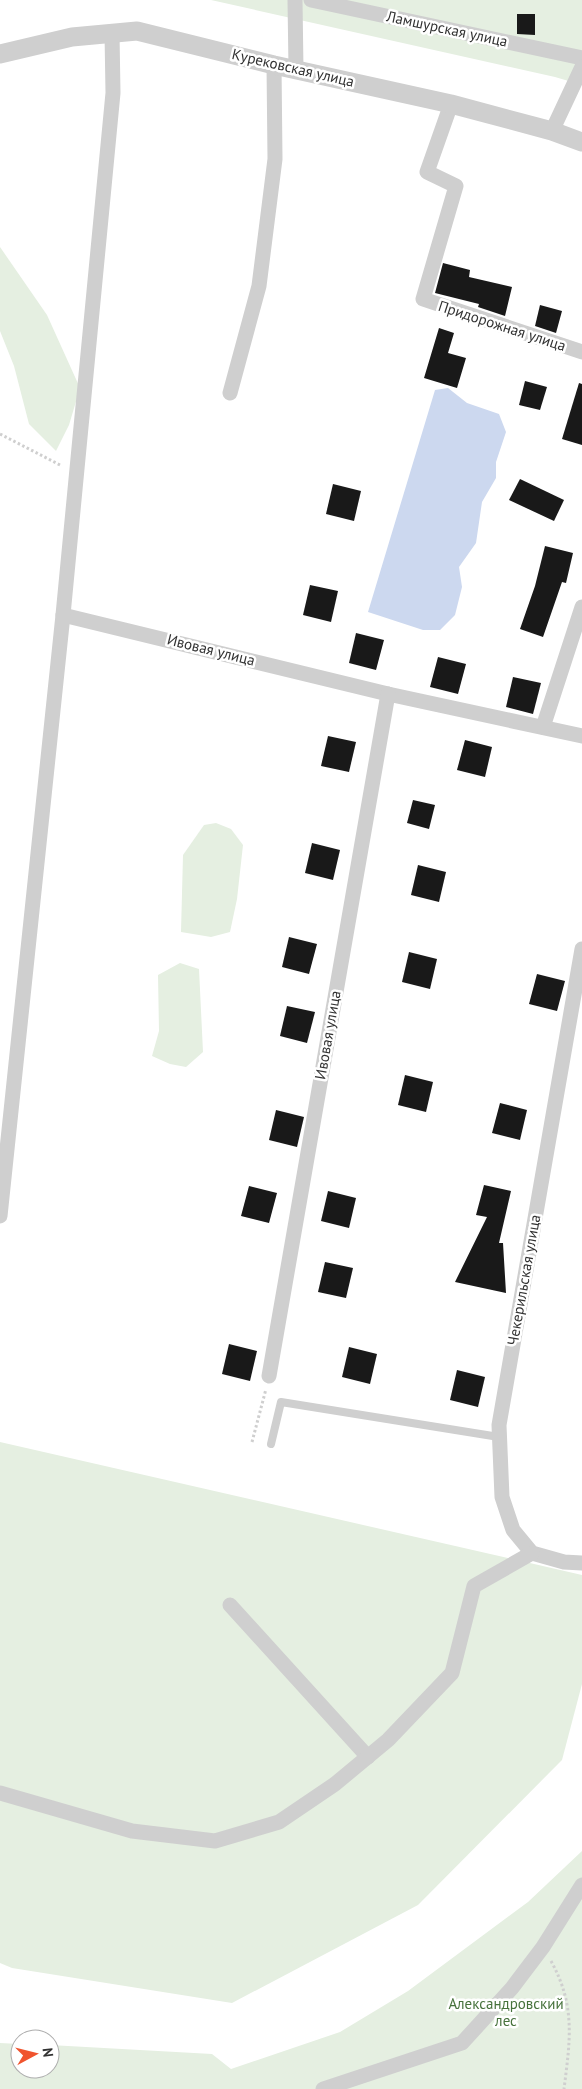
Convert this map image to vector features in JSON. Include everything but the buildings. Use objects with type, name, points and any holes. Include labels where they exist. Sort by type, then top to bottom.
[{"type":"street","points":[[295,0],[296,70]]},
{"type":"street","name":"Ламшурская улица","points":[[311,0],[582,58]]},
{"type":"street","name":"Курековская улица","points":[[0,54],[72,37],[138,31],[274,65],[451,104],[552,131],[582,142]]},
{"type":"street","points":[[0,1216],[63,614],[113,93],[112,33]]},
{"type":"street","points":[[230,393],[259,286],[275,159],[274,65]]},
{"type":"street","points":[[552,131],[582,67]]},
{"type":"street","name":"Придорожная улица","points":[[451,104],[427,172],[456,186],[423,299],[582,352]]},
{"type":"street","points":[[543,728],[582,607]]},
{"type":"street","name":"Ивовая улица","points":[[63,614],[388,694],[582,736]]},
{"type":"street","name":"Ивовая улица","points":[[269,1376],[388,694]]},
{"type":"street","name":"Чекерильская улица","points":[[532,1553],[513,1530],[502,1497],[499,1437],[501,1416],[582,949]]},
{"type":"street","points":[[0,1794],[132,1832],[215,1841],[280,1822],[335,1784],[388,1740],[452,1673],[474,1586],[532,1553],[564,1562],[582,1564]]},
{"type":"street","points":[[230,1605],[368,1757]]},
{"type":"street","points":[[324,2089],[462,2043],[512,1988],[543,1947],[582,1885]]},
{"type":"lane","points":[[271,1444],[281,1402],[499,1437]]},
{"type":"path","points":[[0,434],[76,472]]},
{"type":"path","points":[[252,1442],[269,1376]]},
{"type":"path","points":[[543,1947],[559,1976],[567,1999],[571,2036],[564,2089]]},
{"type":"green space","points":[[211,0],[582,0],[582,85],[555,77]]},
{"type":"green space","points":[[0,247],[47,315],[80,388],[69,425],[56,451],[29,424],[14,366],[0,331]]},
{"type":"green space","points":[[216,823],[231,829],[243,845],[237,899],[230,932],[211,937],[181,932],[183,855],[204,825]]},
{"type":"green space","points":[[180,963],[199,969],[203,1052],[186,1067],[170,1064],[152,1056],[159,1031],[158,975]]},
{"type":"green space","points":[[0,1442],[582,1575],[582,1684],[562,1760],[418,1905],[232,2003],[12,1968],[0,1963]]},
{"type":"green space","name":"Александровский лес","points":[[582,1851],[582,2089],[0,2089],[0,2043],[10,2044],[10,2079],[60,2079],[60,2046],[212,2054],[231,2069],[340,2032],[408,1991],[528,1902]]},
{"type":"water","points":[[448,388],[467,403],[499,414],[506,432],[496,462],[496,478],[482,502],[476,543],[459,567],[462,587],[455,615],[440,630],[423,630],[368,612],[435,390]]}]
